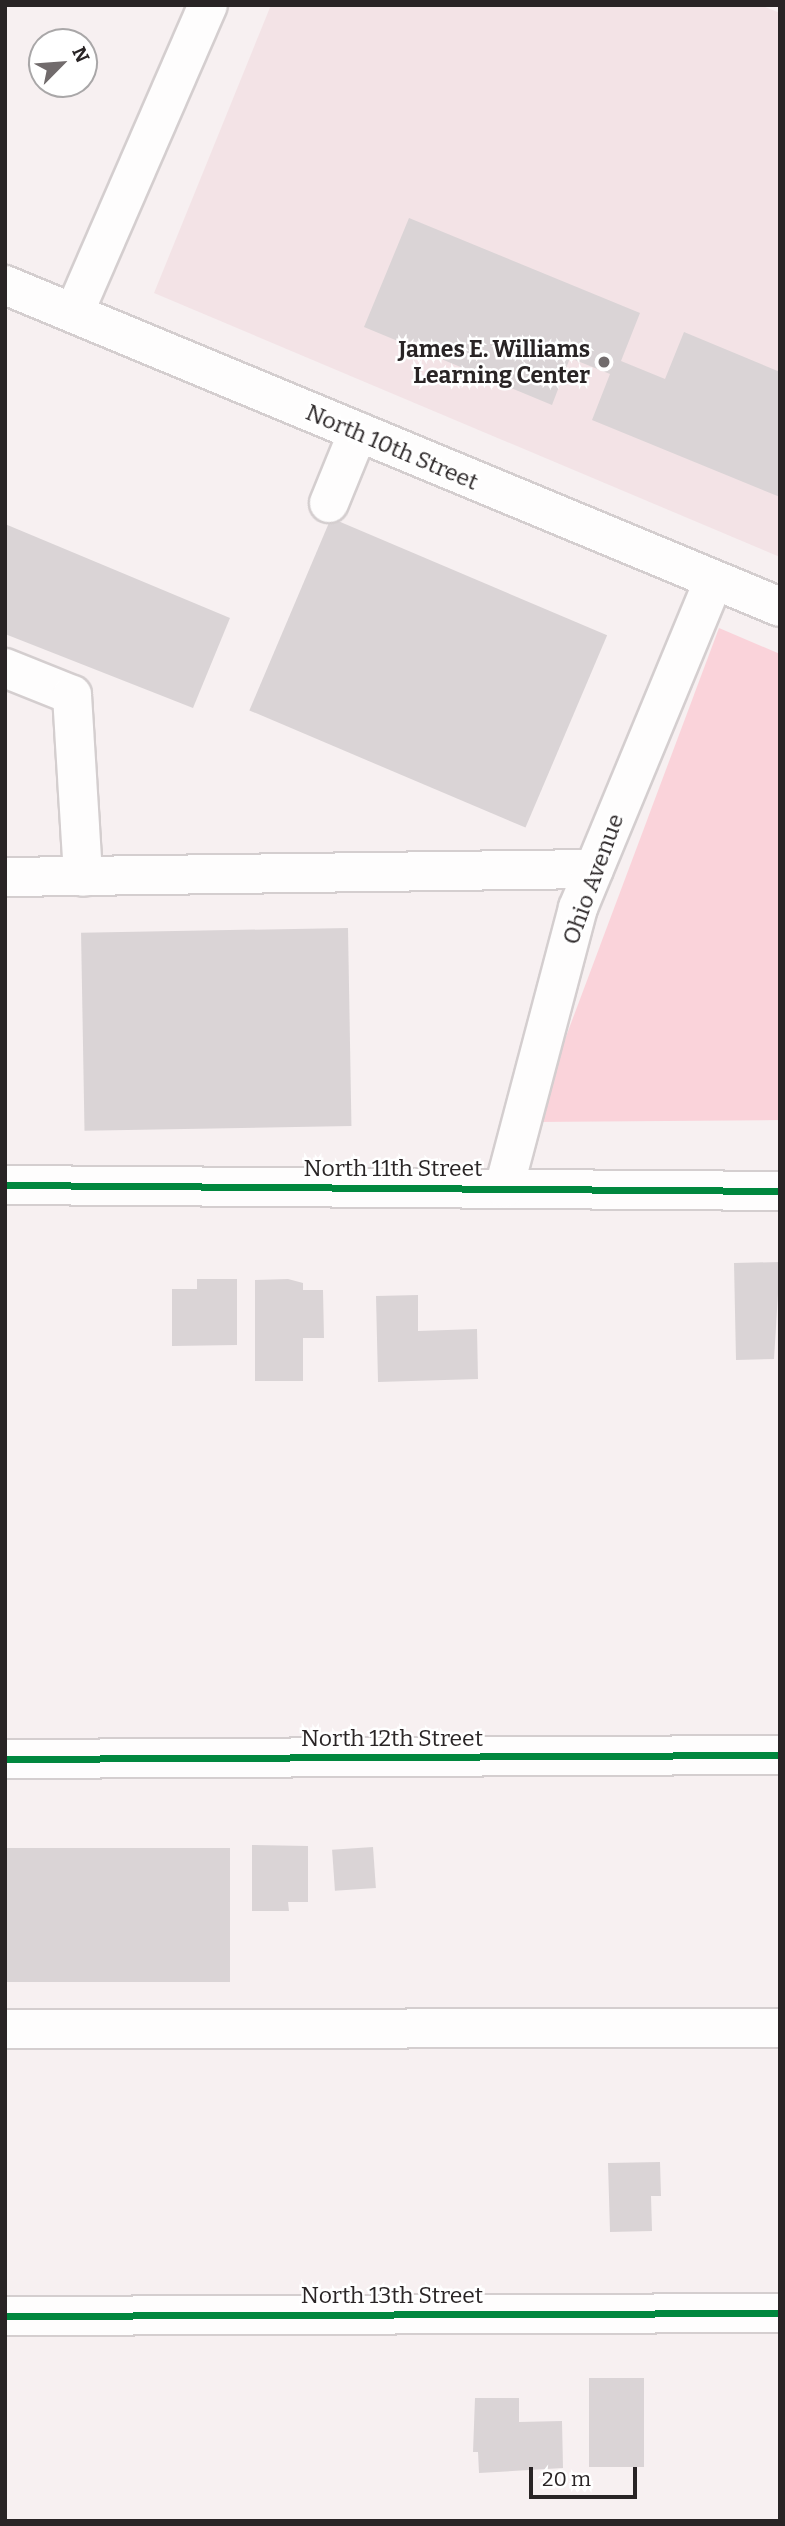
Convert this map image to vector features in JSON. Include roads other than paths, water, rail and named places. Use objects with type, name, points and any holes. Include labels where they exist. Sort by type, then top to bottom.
[{"type":"street","points":[[74,313],[208,5]]},
{"type":"street","name":"North 10th Street","points":[[5,285],[780,607]]},
{"type":"street","points":[[329,503],[358,432]]},
{"type":"street","name":"Ohio Avenue","points":[[504,1188],[594,869],[714,580]]},
{"type":"street","points":[[5,668],[72,695],[83,877]]},
{"type":"street","points":[[5,877],[594,869]]},
{"type":"street","name":"North 11th Street","points":[[5,1185],[780,1191]]},
{"type":"street","name":"North 12th Street","points":[[5,1759],[780,1755]]},
{"type":"street","points":[[5,2029],[780,2028]]},
{"type":"street","name":"North 13th Street","points":[[5,2316],[780,2313]]},
{"type":"place","name":"James E. Williams Learning Center","points":[[604,362]]}]
